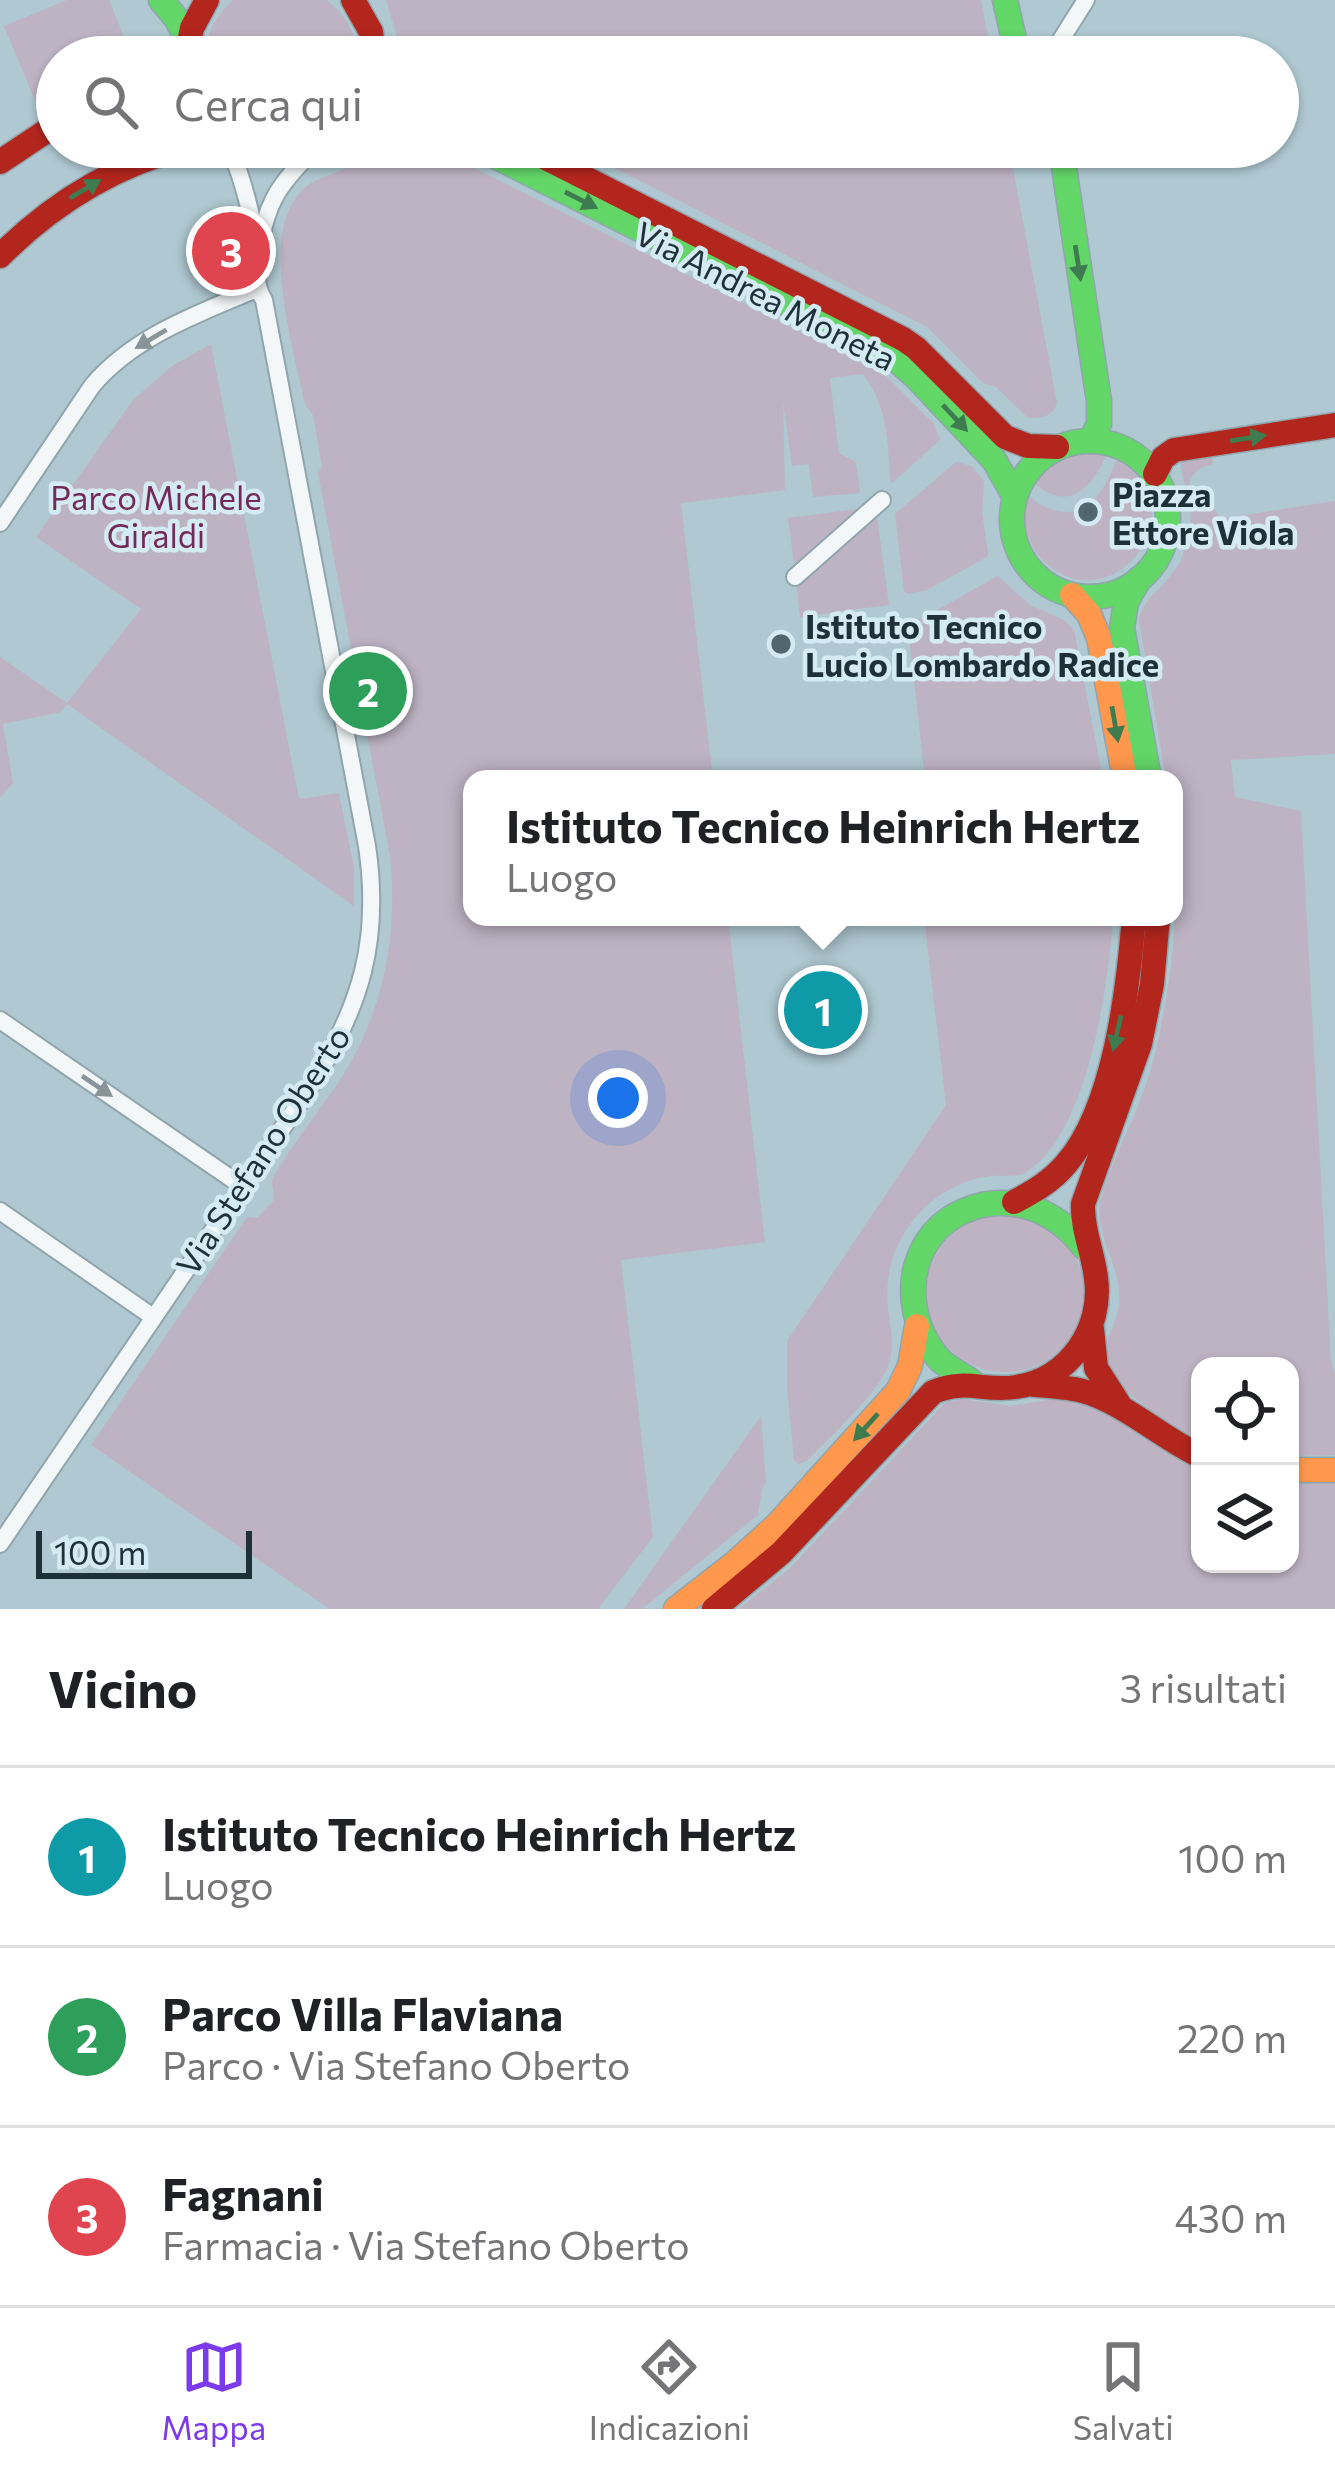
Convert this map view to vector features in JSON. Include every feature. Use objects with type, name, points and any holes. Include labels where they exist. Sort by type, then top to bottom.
[{"type":"street","points":[[161,0],[176,18],[181,36]]},
{"type":"street","points":[[189,36],[207,0]]},
{"type":"street","points":[[352,0],[371,36]]},
{"type":"street","points":[[1005,0],[1013,36]]},
{"type":"street","points":[[1063,36],[1086,0]]},
{"type":"street","points":[[0,161],[36,138]]},
{"type":"street","points":[[0,256],[41,219],[126,168]]},
{"type":"street","name":"Via Stefano Oberto","points":[[0,1544],[311,1086],[346,1024],[371,939],[373,909],[361,811],[264,299],[256,289],[258,255],[237,168]]},
{"type":"street","points":[[258,255],[269,203],[298,168]]},
{"type":"street","name":"Via Andrea Moneta","points":[[522,168],[801,298]]},
{"type":"street","name":"Via Andrea Moneta","points":[[563,168],[833,315],[893,356],[994,460],[1014,495]]},
{"type":"street","points":[[1064,168],[1099,401],[1099,424],[1091,440]]},
{"type":"street","points":[[0,523],[109,368],[159,333],[256,289]]},
{"type":"street","name":"Via Andrea Moneta","points":[[833,315],[910,344],[1005,437],[1028,446],[1057,447]]},
{"type":"street","points":[[1154,474],[1174,449],[1335,424]]},
{"type":"street","points":[[1139,579],[1100,597],[1072,595],[1041,580],[1022,559],[1012,530],[1014,495],[1026,474],[1057,447],[1091,440],[1133,452],[1154,474],[1166,501],[1168,530],[1158,557],[1126,602],[1122,628],[1147,770]]},
{"type":"street","points":[[795,577],[882,500]]},
{"type":"street","points":[[1072,595],[1089,614],[1099,638],[1123,770]]},
{"type":"street","points":[[1014,1202],[1051,1180],[1072,1158],[1086,1131],[1120,1024],[1133,926]]},
{"type":"street","points":[[1088,1252],[1082,1204],[1140,1044],[1157,926]]},
{"type":"street","points":[[0,1020],[242,1186]]},
{"type":"street","points":[[974,1383],[942,1363],[923,1340],[911,1298],[912,1282],[931,1237],[955,1216],[982,1204],[1014,1202],[1041,1208],[1066,1223],[1088,1252],[1097,1290],[1092,1329],[1096,1368],[1121,1406]]},
{"type":"street","points":[[0,1211],[153,1317]]},
{"type":"street","points":[[676,1609],[776,1525],[898,1391],[908,1371],[917,1326]]},
{"type":"street","points":[[1024,1386],[1060,1369],[1092,1329]]},
{"type":"street","points":[[714,1609],[782,1553],[928,1396],[954,1383],[1086,1390],[1121,1406],[1152,1431],[1191,1451]]},
{"type":"street","points":[[1299,1470],[1335,1470]]},
{"type":"green space","points":[[67,0],[109,0],[124,36],[36,36],[36,102],[4,26]]},
{"type":"green space","points":[[233,0],[327,0],[353,36],[209,36]]},
{"type":"green space","points":[[386,0],[981,0],[988,36],[397,36]]},
{"type":"green space","points":[[344,168],[475,168],[883,373],[934,424],[940,440],[891,484],[885,426],[872,387],[863,374],[830,378],[839,453],[856,462],[860,493],[813,497],[809,464],[792,466],[783,402],[785,490],[681,503],[712,770],[463,770],[463,926],[729,926],[765,1242],[621,1260],[653,1537],[598,1609],[330,1609],[91,1445],[247,1217],[257,1218],[274,1200],[275,1174],[359,1047],[386,968],[392,913],[390,856],[318,473],[322,467],[313,415],[305,404],[282,289],[283,229],[292,204],[315,181]]},
{"type":"green space","points":[[614,168],[1013,168],[1055,408],[1045,416],[1027,417],[996,387],[983,383],[927,327]]},
{"type":"green space","name":"Parco Michele Giraldi","points":[[211,344],[299,799],[339,793],[354,868],[354,906],[67,704],[61,712],[3,724],[13,783],[0,798],[0,657],[67,703],[141,609],[36,537],[133,400],[172,366]]},
{"type":"green space","points":[[1094,451],[1107,454],[1078,493],[1057,496],[1033,482],[1060,459]]},
{"type":"green space","points":[[1211,454],[1213,464],[1194,474],[1190,488],[1192,496],[1216,510],[1220,519],[1335,501],[1335,754],[1231,760],[1235,797],[1301,811],[1335,1373],[1335,1455],[1299,1456],[1299,1357],[1191,1357],[1191,1434],[1135,1398],[1114,1377],[1105,1359],[1119,1290],[1101,1225],[1101,1199],[1151,1068],[1167,995],[1174,926],[1183,926],[1183,770],[1164,770],[1139,620],[1146,603],[1177,566],[1187,543],[1190,507],[1181,462]]},
{"type":"green space","name":"Piazza Ettore Viola","points":[[1117,458],[1142,482],[1152,508],[1149,534],[1136,556],[1116,573],[1092,580],[1065,576],[1040,557],[1031,543],[1025,520],[1027,495],[1058,511],[1083,508],[1103,488]]},
{"type":"green space","points":[[956,462],[972,466],[984,481],[987,557],[927,590],[907,594],[895,514]]},
{"type":"green space","points":[[865,508],[795,573],[788,518]]},
{"type":"green space","points":[[876,509],[889,605],[800,617],[796,581]]},
{"type":"green space","points":[[998,576],[1030,605],[1064,620],[1074,630],[1101,770],[924,770],[908,626]]},
{"type":"green space","points":[[925,926],[1112,926],[1100,1017],[1080,1092],[1065,1126],[1047,1153],[1026,1172],[978,1178],[954,1187],[923,1209],[907,1229],[888,1277],[892,1349],[884,1375],[853,1414],[799,1464],[794,1460],[787,1341],[946,1105]]},
{"type":"green space","points":[[1005,1214],[1035,1220],[1061,1237],[1078,1263],[1084,1293],[1078,1323],[1061,1349],[1035,1366],[1005,1372],[975,1366],[949,1349],[932,1323],[926,1293],[932,1263],[949,1237],[975,1220]]},
{"type":"green space","points":[[1066,1397],[1093,1401],[1144,1439],[1191,1464],[1191,1573],[1299,1573],[1299,1483],[1335,1483],[1335,1609],[739,1609],[789,1569],[945,1403],[962,1399],[1010,1406]]},
{"type":"green space","points":[[761,1416],[766,1482],[758,1515],[642,1609],[624,1609]]},
{"type":"traffic: fast","points":[[161,0],[186,36]]},
{"type":"traffic: fast","points":[[1005,0],[1013,36]]},
{"type":"traffic: fast","points":[[519,168],[893,357],[994,460],[1014,495]]},
{"type":"traffic: fast","points":[[1064,168],[1099,401],[1099,424],[1091,440]]},
{"type":"traffic: fast","points":[[1090,441],[1120,447],[1145,464],[1162,489],[1168,519],[1162,549],[1145,574],[1120,591],[1090,597],[1060,591],[1035,574],[1018,549],[1012,519],[1018,489],[1035,464],[1060,447],[1090,441]]},
{"type":"traffic: fast","points":[[1139,579],[1126,602],[1122,628],[1147,770]]},
{"type":"traffic: fast","points":[[972,1382],[937,1357],[918,1322],[913,1284],[921,1253],[939,1228],[964,1211],[993,1203],[1025,1206],[1056,1220],[1084,1247]]},
{"type":"traffic: slow","points":[[1072,595],[1089,614],[1099,638],[1123,770]]},
{"type":"traffic: slow","points":[[676,1609],[777,1525],[898,1391],[910,1366],[917,1326]]},
{"type":"traffic: slow","points":[[1299,1470],[1335,1470]]},
{"type":"traffic: jam","points":[[190,36],[207,0]]},
{"type":"traffic: jam","points":[[353,0],[371,36]]},
{"type":"traffic: jam","points":[[0,162],[36,138]]},
{"type":"traffic: jam","points":[[0,256],[41,219],[126,168]]},
{"type":"traffic: jam","points":[[565,168],[903,339],[1005,437],[1028,446],[1057,447]]},
{"type":"traffic: jam","points":[[1155,474],[1163,458],[1174,450],[1335,425]]},
{"type":"traffic: jam","points":[[1014,1202],[1061,1170],[1096,1112],[1123,1012],[1133,926]]},
{"type":"traffic: jam","points":[[714,1609],[781,1553],[933,1392],[956,1386],[1005,1388],[1035,1382],[1052,1374],[1079,1349],[1097,1297],[1083,1204],[1140,1044],[1157,926]]},
{"type":"traffic: jam","points":[[1092,1329],[1096,1368],[1119,1404]]},
{"type":"traffic: jam","points":[[1035,1385],[1098,1396],[1191,1451]]},
{"type":"place","name":"Fagnani","points":[[231,251]]},
{"type":"place","name":"Piazza Ettore Viola","points":[[1088,512]]},
{"type":"place","name":"Istituto Tecnico Lucio Lombardo Radice","points":[[781,644]]},
{"type":"place","name":"Parco Villa Flaviana","points":[[368,691]]},
{"type":"place","name":"Istituto Tecnico Heinrich Hertz","points":[[823,1010]]}]
